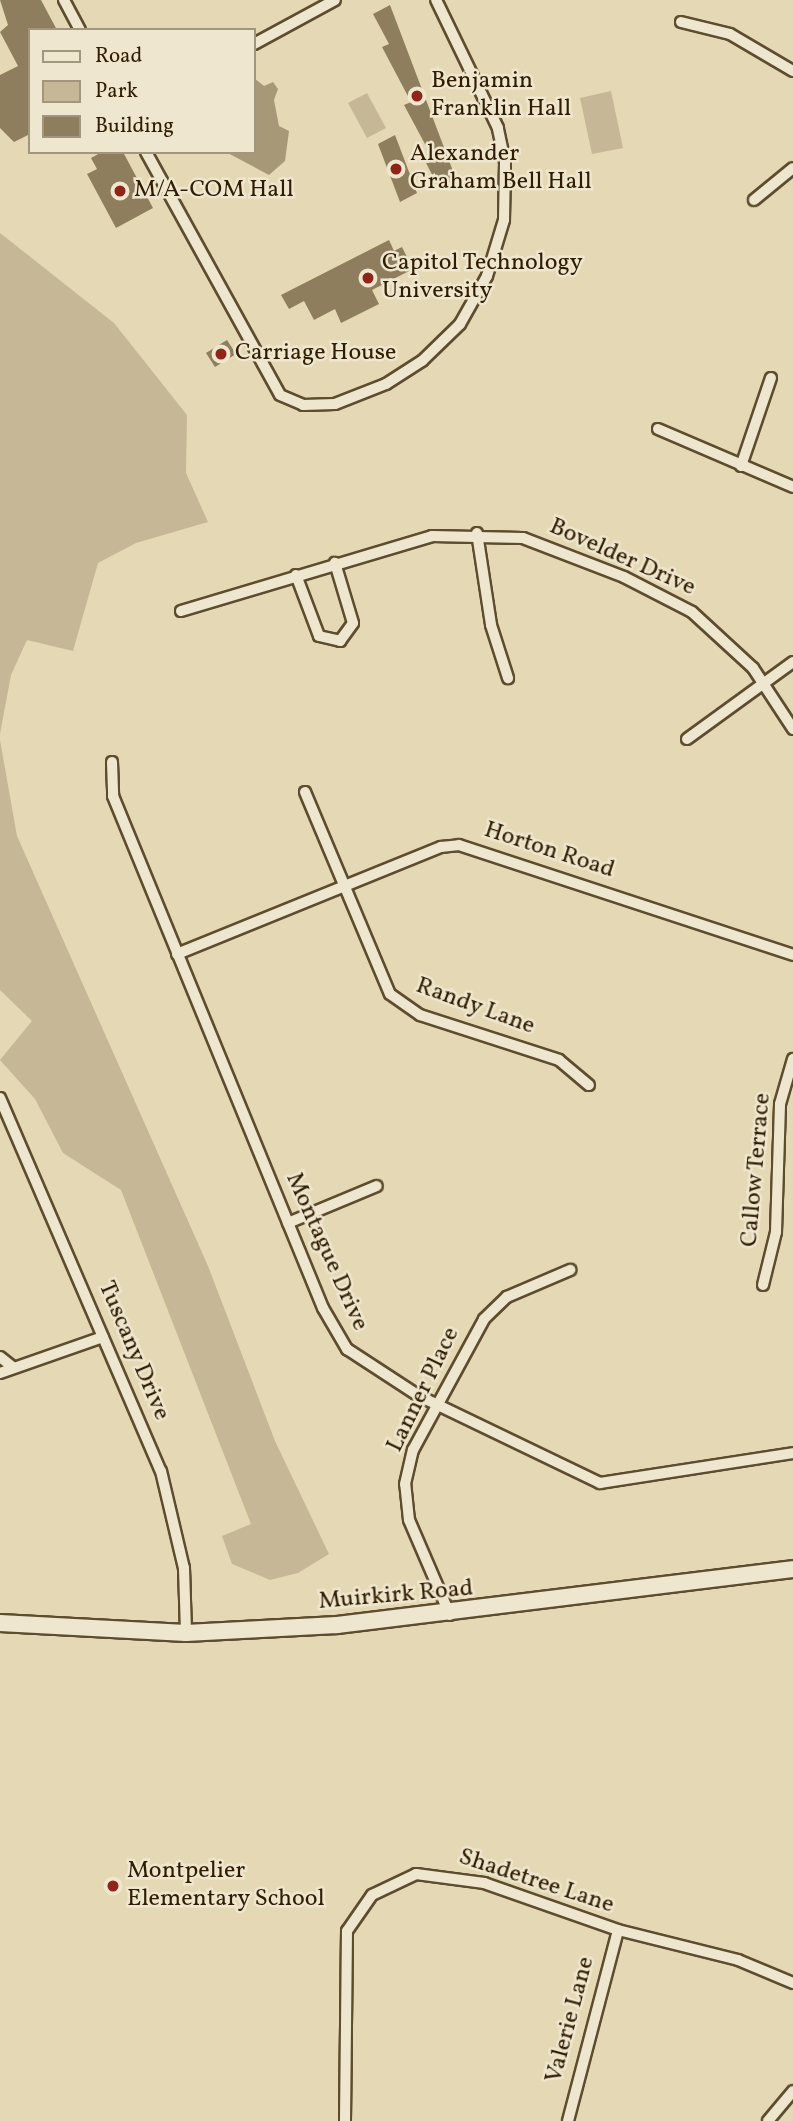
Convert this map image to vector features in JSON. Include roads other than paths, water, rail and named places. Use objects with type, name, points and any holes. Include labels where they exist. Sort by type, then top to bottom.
[{"type":"main road","name":"Muirkirk Road","points":[[0,1623],[186,1633],[450,1615],[681,1579],[793,1569]]},
{"type":"street","points":[[64,0],[79,28]]},
{"type":"street","points":[[256,43],[335,0]]},
{"type":"street","points":[[147,154],[280,395],[303,405],[335,404],[386,384],[422,361],[460,324],[487,276],[503,220],[505,162],[498,128],[436,0]]},
{"type":"street","points":[[681,22],[730,34],[793,71]]},
{"type":"street","points":[[754,200],[793,168]]},
{"type":"street","points":[[741,466],[771,378]]},
{"type":"street","points":[[658,429],[793,487]]},
{"type":"street","points":[[477,533],[491,625],[508,678]]},
{"type":"street","name":"Bovelder Drive","points":[[181,611],[432,536],[477,533],[558,549],[664,595],[717,631],[764,685],[793,729]]},
{"type":"street","points":[[296,575],[319,636],[340,641],[353,623],[335,563]]},
{"type":"street","points":[[687,739],[793,662]]},
{"type":"street","name":"Montague Drive","points":[[112,762],[113,796],[288,1223],[347,1349],[382,1376],[600,1483],[793,1453]]},
{"type":"street","name":"Randy Lane","points":[[305,792],[341,887],[382,978],[402,1005],[559,1060],[589,1085]]},
{"type":"street","name":"Horton Road","points":[[177,954],[341,887],[459,845],[793,955]]},
{"type":"street","name":"Callow Terrace","points":[[763,1285],[776,1232],[780,1104],[793,1059]]},
{"type":"street","name":"Tuscany Drive","points":[[0,1098],[103,1337],[176,1517],[186,1633]]},
{"type":"street","points":[[288,1223],[377,1186]]},
{"type":"street","name":"Lanner Place","points":[[450,1615],[405,1500],[413,1450],[440,1405],[469,1342],[489,1313],[523,1288],[570,1270]]},
{"type":"street","points":[[0,1373],[103,1337]]},
{"type":"street","points":[[0,1357],[13,1367]]},
{"type":"street","name":"Shadetree Lane","points":[[345,2121],[344,1956],[347,1931],[372,1895],[416,1874],[437,1872],[484,1883],[618,1930],[738,1960],[793,1983]]},
{"type":"street","name":"Valerie Lane","points":[[568,2121],[618,1930]]},
{"type":"street","points":[[768,2121],[793,2091]]},
{"type":"place","name":"Benjamin Franklin Hall","points":[[417,96]]},
{"type":"place","name":"Alexander Graham Bell Hall","points":[[396,169]]},
{"type":"place","name":"M/A-COM Hall","points":[[120,191]]},
{"type":"place","name":"Capitol Technology University","points":[[368,278]]},
{"type":"place","name":"Carriage House","points":[[221,354]]},
{"type":"place","name":"Montpelier Elementary School","points":[[113,1886]]}]
